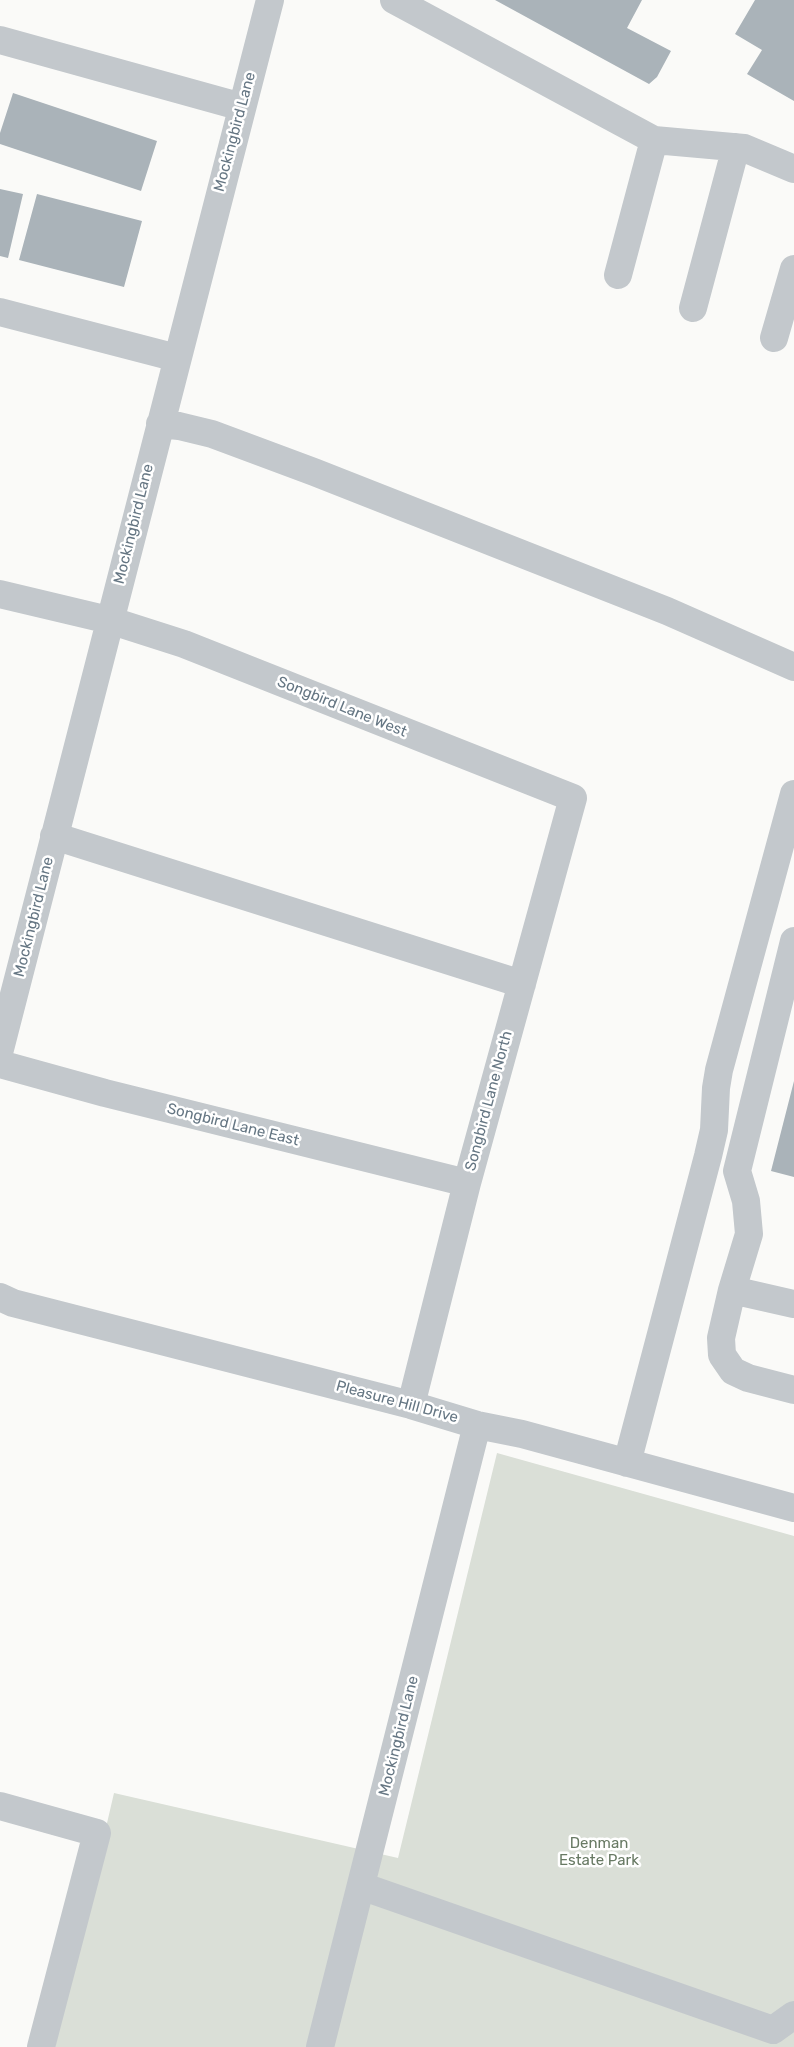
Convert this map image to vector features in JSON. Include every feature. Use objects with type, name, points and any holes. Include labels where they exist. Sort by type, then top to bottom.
[{"type":"street","name":"Mockingbird Lane","points":[[0,1049],[270,0]]},
{"type":"street","points":[[394,0],[654,140],[744,148],[794,169]]},
{"type":"street","points":[[0,40],[242,107]]},
{"type":"street","points":[[618,275],[654,140]]},
{"type":"street","points":[[693,308],[736,147]]},
{"type":"street","points":[[774,338],[794,269]]},
{"type":"street","points":[[0,312],[177,358]]},
{"type":"street","points":[[160,424],[204,432],[314,472],[667,612],[794,667]]},
{"type":"street","name":"Songbird Lane West","points":[[0,594],[110,620],[184,644],[573,798]]},
{"type":"street","points":[[627,1463],[708,1156],[714,1130],[719,1070],[794,794]]},
{"type":"street","name":"Songbird Lane North","points":[[411,1405],[467,1183],[573,798]]},
{"type":"street","points":[[54,836],[522,984]]},
{"type":"street","points":[[794,941],[737,1171],[746,1201],[749,1234],[732,1290],[721,1338],[722,1355],[733,1371],[748,1378],[794,1390]]},
{"type":"street","name":"Songbird Lane East","points":[[0,1064],[105,1093],[467,1183]]},
{"type":"street","points":[[732,1290],[794,1304]]},
{"type":"street","name":"Pleasure Hill Drive","points":[[0,1297],[13,1303],[411,1405],[477,1424],[522,1434],[794,1508]]},
{"type":"street","name":"Mockingbird Lane","points":[[320,2047],[477,1424]]},
{"type":"street","points":[[0,1806],[97,1833],[41,2047]]},
{"type":"street","points":[[361,1886],[782,2030]]},
{"type":"green space","name":"Denman Estate Park","points":[[497,1453],[794,1536],[794,2047],[55,2047],[114,1793],[398,1858]]},
{"type":"building","points":[[495,0],[642,0],[627,28],[671,51],[657,77],[649,84]]},
{"type":"building","points":[[755,0],[794,0],[794,101],[747,74],[762,50],[735,34]]},
{"type":"building","points":[[13,93],[157,141],[141,191],[0,144],[0,133]]},
{"type":"building","points":[[0,189],[23,194],[8,258],[0,256]]},
{"type":"building","points":[[37,194],[142,221],[124,287],[19,260]]},
{"type":"building","points":[[794,1081],[794,1177],[771,1171]]}]
